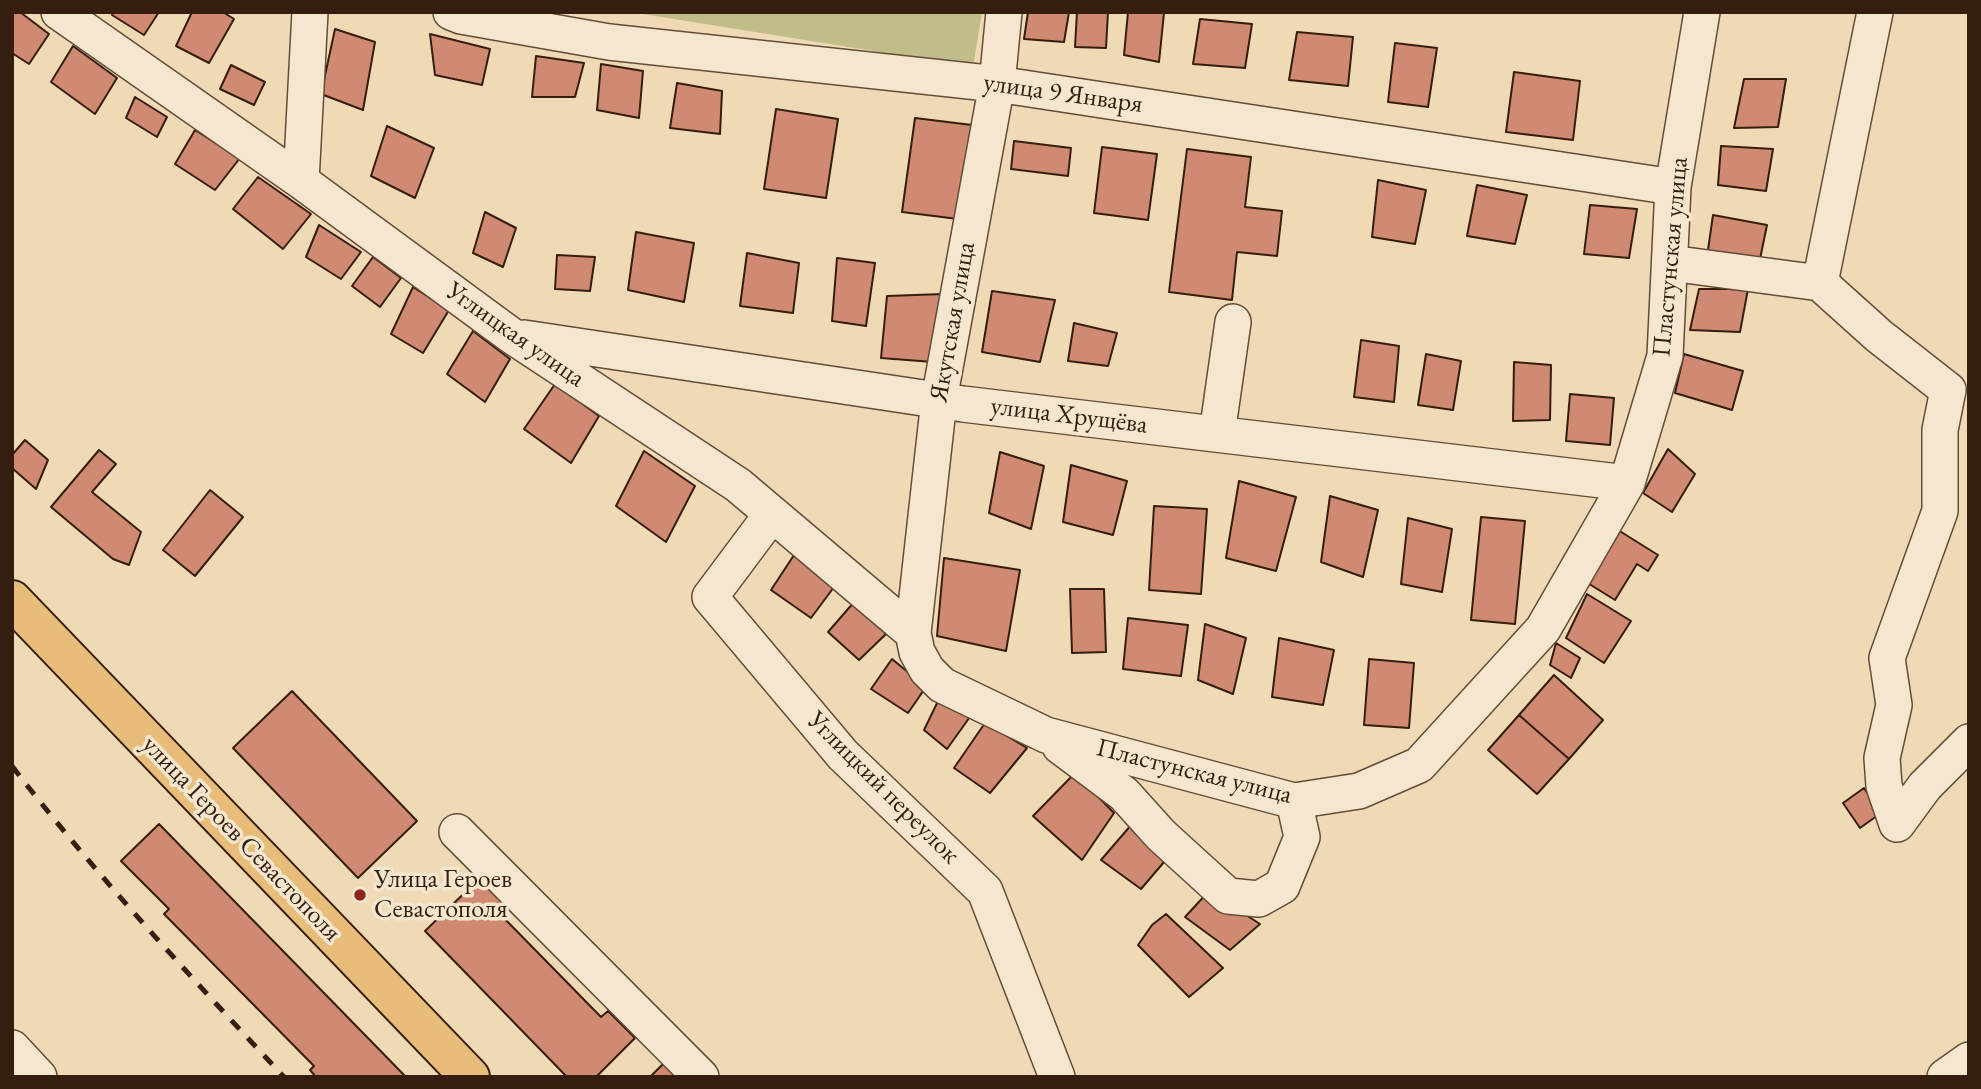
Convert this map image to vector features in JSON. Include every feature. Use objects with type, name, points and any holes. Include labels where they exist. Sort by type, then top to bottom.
[{"type":"main road","name":"улица Героев Севастополя","points":[[12,600],[470,1077]]},
{"type":"street","name":"Углицкая улица","points":[[59,12],[301,181],[512,336],[738,485],[913,633],[917,652],[928,670],[942,685]]},
{"type":"street","points":[[301,181],[310,12]]},
{"type":"street","name":"улица 9 Января","points":[[451,12],[461,16],[611,27],[1673,187]]},
{"type":"street","name":"Якутская улица","points":[[913,633],[939,400],[997,84],[1004,12]]},
{"type":"street","name":"Пластунская улица","points":[[942,685],[1046,735],[1294,801],[1359,791],[1419,765],[1543,629],[1627,483],[1665,356],[1673,187],[1702,12]]},
{"type":"street","points":[[1820,283],[1875,12]]},
{"type":"street","points":[[1670,263],[1820,283],[1879,336],[1948,390],[1940,430],[1940,511],[1888,658],[1894,705],[1882,758],[1884,786],[1897,824],[1925,786],[1969,742]]},
{"type":"street","points":[[1217,434],[1233,322]]},
{"type":"street","name":"улица Хрущёва","points":[[512,336],[939,400],[1627,483]]},
{"type":"street","name":"Углицкий переулок","points":[[772,514],[710,597],[843,755],[985,891],[1057,1077]]},
{"type":"street","points":[[1046,735],[1124,794],[1161,835],[1228,896],[1259,899],[1282,886],[1302,837],[1294,801]]},
{"type":"street","points":[[457,832],[701,1077]]},
{"type":"street","points":[[12,1048],[38,1077]]},
{"type":"street","points":[[1945,1077],[1969,1060]]},
{"type":"shaded area","points":[[643,12],[982,12],[973,67]]},
{"type":"building","points":[[12,12],[20,12],[49,34],[29,64],[12,53]]},
{"type":"building","points":[[113,12],[159,12],[144,35],[112,15]]},
{"type":"building","points":[[192,12],[223,12],[234,19],[209,63],[176,46]]},
{"type":"building","points":[[1028,12],[1069,12],[1064,42],[1024,39]]},
{"type":"building","points":[[1077,12],[1108,12],[1106,48],[1075,47]]},
{"type":"building","points":[[1128,12],[1164,13],[1159,62],[1124,55]]},
{"type":"building","points":[[1200,19],[1252,24],[1245,68],[1193,64]]},
{"type":"building","points":[[335,29],[375,42],[363,110],[321,94]]},
{"type":"building","points":[[1297,32],[1353,37],[1348,86],[1289,80]]},
{"type":"building","points":[[430,34],[490,49],[482,85],[435,75]]},
{"type":"building","points":[[1395,43],[1437,48],[1428,107],[1388,102]]},
{"type":"building","points":[[73,46],[117,78],[95,114],[51,82]]},
{"type":"building","points":[[536,56],[584,63],[575,97],[532,97]]},
{"type":"building","points":[[601,64],[643,71],[639,118],[597,110]]},
{"type":"building","points":[[231,65],[265,82],[254,105],[220,89]]},
{"type":"building","points":[[1514,72],[1580,81],[1573,140],[1506,132]]},
{"type":"building","points":[[1744,79],[1786,79],[1778,127],[1734,128]]},
{"type":"building","points":[[677,83],[722,91],[720,134],[670,128]]},
{"type":"building","points":[[135,97],[167,117],[157,137],[126,118]]},
{"type":"building","points":[[776,109],[838,119],[826,198],[764,189]]},
{"type":"building","points":[[915,118],[972,125],[958,219],[902,212]]},
{"type":"building","points":[[387,126],[434,148],[415,198],[371,176]]},
{"type":"building","points":[[195,130],[240,158],[215,190],[175,164]]},
{"type":"building","points":[[1014,141],[1071,148],[1068,176],[1011,169]]},
{"type":"building","points":[[1721,146],[1773,149],[1766,191],[1718,185]]},
{"type":"building","points":[[1102,147],[1157,154],[1148,220],[1094,213]]},
{"type":"building","points":[[1187,149],[1251,157],[1245,207],[1282,211],[1277,256],[1237,252],[1232,300],[1169,292]]},
{"type":"building","points":[[258,177],[311,214],[283,249],[233,209]]},
{"type":"building","points":[[1378,180],[1426,190],[1415,244],[1372,237]]},
{"type":"building","points":[[1477,185],[1527,195],[1515,244],[1467,236]]},
{"type":"building","points":[[1590,205],[1637,209],[1629,258],[1584,254]]},
{"type":"building","points":[[485,212],[516,228],[503,267],[473,253]]},
{"type":"building","points":[[1713,215],[1767,225],[1759,264],[1707,257]]},
{"type":"building","points":[[319,225],[361,252],[341,279],[306,257]]},
{"type":"building","points":[[636,232],[694,243],[684,302],[628,290]]},
{"type":"building","points":[[747,253],[799,263],[793,313],[740,306]]},
{"type":"building","points":[[557,255],[595,257],[590,291],[555,289]]},
{"type":"building","points":[[373,257],[401,278],[380,307],[352,286]]},
{"type":"building","points":[[837,258],[875,263],[866,326],[832,321]]},
{"type":"building","points":[[413,287],[449,310],[423,353],[391,334]]},
{"type":"building","points":[[1699,289],[1748,289],[1740,332],[1690,330]]},
{"type":"building","points":[[992,291],[1055,300],[1040,362],[982,352]]},
{"type":"building","points":[[943,294],[933,362],[881,358],[887,296]]},
{"type":"building","points":[[1074,323],[1117,333],[1108,366],[1068,361]]},
{"type":"building","points":[[473,331],[510,359],[485,402],[447,374]]},
{"type":"building","points":[[1361,340],[1399,346],[1394,402],[1354,397]]},
{"type":"building","points":[[1426,354],[1461,361],[1453,410],[1418,405]]},
{"type":"building","points":[[1684,354],[1743,371],[1732,410],[1675,393]]},
{"type":"building","points":[[1514,362],[1551,365],[1550,420],[1513,421]]},
{"type":"building","points":[[555,384],[599,416],[571,463],[524,429]]},
{"type":"building","points":[[1570,394],[1614,398],[1610,445],[1566,441]]},
{"type":"building","points":[[25,440],[48,460],[36,489],[12,468],[12,455]]},
{"type":"building","points":[[1668,449],[1695,474],[1672,512],[1643,493]]},
{"type":"building","points":[[99,450],[116,464],[92,492],[141,532],[129,565],[113,559],[51,507]]},
{"type":"building","points":[[644,451],[695,486],[666,542],[616,506]]},
{"type":"building","points":[[1000,452],[1044,466],[1031,529],[989,513]]},
{"type":"building","points":[[1071,465],[1127,481],[1113,535],[1063,522]]},
{"type":"building","points":[[1239,481],[1296,497],[1276,571],[1226,558]]},
{"type":"building","points":[[210,490],[243,517],[195,576],[163,550]]},
{"type":"building","points":[[1330,496],[1378,510],[1363,577],[1321,562]]},
{"type":"building","points":[[1154,506],[1207,509],[1201,594],[1149,590]]},
{"type":"building","points":[[1481,517],[1525,521],[1515,624],[1471,620]]},
{"type":"building","points":[[1408,518],[1452,529],[1442,592],[1401,584]]},
{"type":"building","points":[[1618,530],[1658,555],[1648,571],[1637,564],[1615,600],[1586,582]]},
{"type":"building","points":[[796,552],[837,583],[811,618],[771,590]]},
{"type":"building","points":[[944,558],[1020,570],[1006,651],[937,636]]},
{"type":"building","points":[[1070,589],[1104,589],[1106,652],[1072,653]]},
{"type":"building","points":[[1587,594],[1631,621],[1604,663],[1566,638]]},
{"type":"building","points":[[855,601],[886,634],[859,660],[828,632]]},
{"type":"building","points":[[1128,618],[1188,625],[1181,676],[1123,669]]},
{"type":"building","points":[[1205,624],[1246,638],[1233,694],[1198,680]]},
{"type":"building","points":[[1279,638],[1334,650],[1323,705],[1272,697]]},
{"type":"building","points":[[1556,643],[1580,658],[1571,678],[1550,665]]},
{"type":"building","points":[[892,659],[926,687],[908,713],[871,689]]},
{"type":"building","points":[[1369,659],[1414,663],[1409,728],[1364,725]]},
{"type":"building","points":[[1554,675],[1603,720],[1569,759],[1519,715]]},
{"type":"building","points":[[292,691],[417,821],[358,878],[233,748]]},
{"type":"building","points":[[941,695],[972,714],[947,749],[924,730]]},
{"type":"building","points":[[1519,715],[1569,759],[1537,794],[1488,750]]},
{"type":"building","points":[[985,723],[1027,748],[990,793],[954,768]]},
{"type":"building","points":[[1075,773],[1114,813],[1082,860],[1033,816]]},
{"type":"building","points":[[1864,788],[1881,813],[1860,828],[1843,803]]},
{"type":"building","points":[[159,824],[406,1077],[316,1077],[310,1070],[314,1066],[164,914],[169,909],[121,861]]},
{"type":"building","points":[[1132,824],[1170,855],[1141,889],[1101,860]]},
{"type":"building","points":[[481,877],[505,901],[496,910],[601,1017],[608,1011],[635,1038],[596,1077],[567,1077],[425,931]]},
{"type":"building","points":[[1209,891],[1260,924],[1230,950],[1185,917]]},
{"type":"building","points":[[1166,914],[1223,968],[1189,997],[1138,945],[1152,925]]},
{"type":"building","points":[[665,1062],[679,1077],[650,1077]]},
{"type":"railway","points":[[12,766],[110,886],[284,1077]]},
{"type":"place","name":"Улица Героев Севастополя","points":[[360,895]]}]
